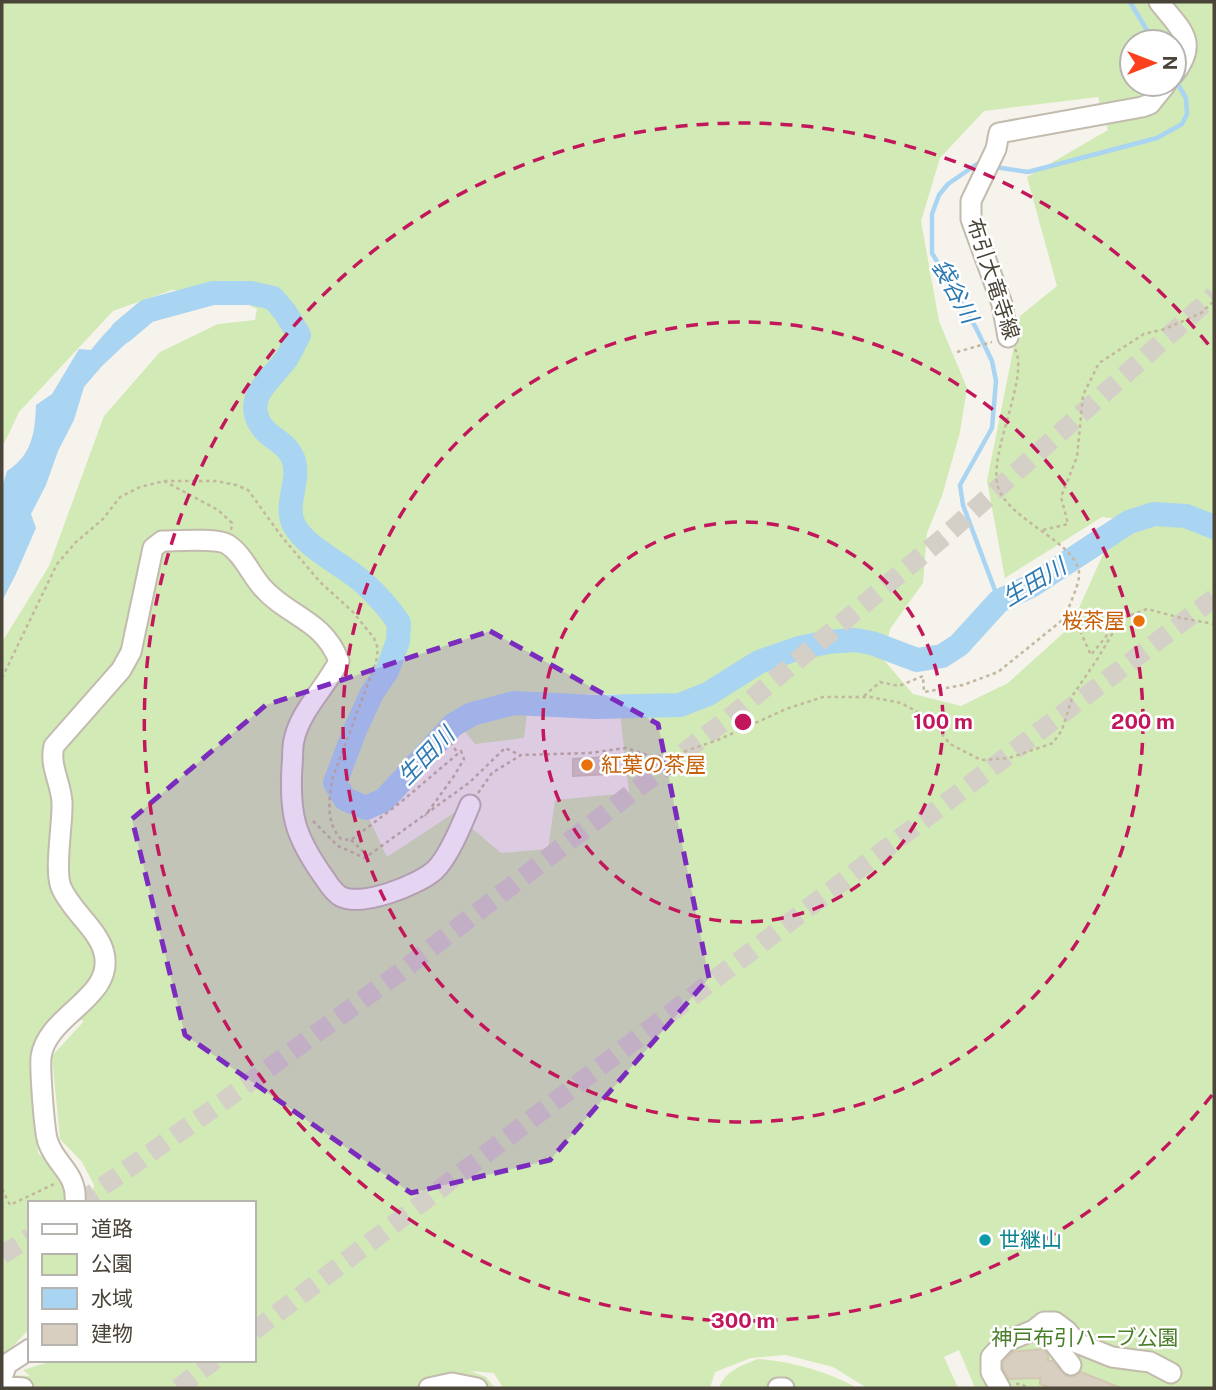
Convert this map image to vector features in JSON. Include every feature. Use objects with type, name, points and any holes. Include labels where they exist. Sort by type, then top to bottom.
[{"type":"street","name":"布引大竜寺線","points":[[1160,2],[1180,28]]},
{"type":"street","name":"布引大竜寺線","points":[[1006,337],[1002,304],[971,219],[971,201],[996,149],[999,133],[1142,107],[1150,104],[1155,98]]},
{"type":"street","points":[[75,1201],[71,1175],[52,1152],[47,1139],[41,1057],[48,1037],[60,1022],[99,986],[104,972],[104,953],[96,937],[69,904],[59,883],[62,800],[52,756],[54,746],[121,670],[131,652],[153,548],[162,541],[224,542],[235,550],[262,588],[319,629],[332,643],[339,661],[294,739],[290,800],[295,825],[313,861],[333,890],[342,898],[371,899],[417,881],[436,870],[457,835],[470,805]]},
{"type":"street","points":[[1000,1388],[990,1373],[991,1357],[1005,1342],[1034,1330],[1044,1322],[1055,1322],[1077,1343],[1112,1357],[1150,1362],[1171,1373]]},
{"type":"street","points":[[1034,1330],[1051,1339],[1071,1365]]},
{"type":"street","points":[[2,1377],[7,1364],[28,1350]]},
{"type":"street","points":[[429,1388],[452,1383],[477,1388]]},
{"type":"street","points":[[2,1386],[23,1388]]},
{"type":"street","points":[[778,1388],[784,1388]]},
{"type":"path","points":[[1039,530],[1068,524],[1062,497],[1077,457],[1083,395],[1099,363],[1144,334],[1164,329],[1201,313],[1214,301]]},
{"type":"path","points":[[957,352],[1006,337]]},
{"type":"path","name":"布引大竜寺線","points":[[1006,337],[1018,354],[1016,377],[996,464],[996,479],[1004,498],[1070,554],[1078,570],[1079,578],[1065,618]]},
{"type":"path","points":[[164,481],[218,510],[232,523],[231,530]]},
{"type":"path","points":[[2,678],[57,564],[76,542],[103,519],[120,497],[164,481],[216,481],[248,489],[282,537],[320,582],[352,611],[374,638],[378,649],[376,662],[330,793],[330,820],[334,831],[341,839],[351,840],[368,856]]},
{"type":"path","points":[[863,697],[880,682],[899,686],[923,676],[924,692],[963,685],[998,672],[1065,618],[1080,631],[1091,656],[1119,619],[1147,609],[1214,624]]},
{"type":"path","points":[[290,800],[338,846],[365,858],[470,782],[505,748],[521,755],[589,753],[626,748],[650,756],[671,756],[718,740],[786,709],[823,697],[863,697],[901,703],[929,718],[950,744],[981,760],[1009,758],[1053,743],[1062,730],[1073,695],[1112,634],[1111,629]]},
{"type":"path","points":[[439,727],[458,754]]},
{"type":"path","points":[[351,840],[461,751],[464,759],[425,816]]},
{"type":"path","points":[[470,805],[492,773],[521,755]]},
{"type":"path","points":[[2,1189],[10,1205],[71,1175]]},
{"type":"highlighted area","points":[[490,631],[658,724],[709,978],[550,1160],[411,1193],[185,1035],[132,819],[266,705]]},
{"type":"green space","name":"神戸布引ハーブ公園","points":[[2,2],[1214,2],[1214,1388],[975,1388],[959,1350],[944,1357],[958,1388],[867,1388],[833,1367],[786,1355],[751,1358],[715,1372],[710,1388],[503,1388],[494,1373],[470,1371],[486,1377],[495,1388],[6,1388],[11,1375],[30,1376],[23,1370],[49,1362],[256,1362],[256,1201],[91,1201],[94,1185],[82,1162],[60,1139],[52,1056],[84,1021],[63,1014],[40,1037],[31,1056],[38,1153],[56,1169],[67,1186],[63,1201],[28,1201],[28,1330],[2,1358],[2,642],[49,566],[104,416],[160,352],[218,324],[255,320],[257,309],[226,294],[172,290],[113,311],[19,412],[2,448]],"holes":[[[1098,97],[1108,130],[1027,177],[1057,286],[1020,316],[987,481],[1005,578],[1102,517],[1144,522],[1104,552],[1071,626],[1008,683],[961,706],[913,694],[883,659],[890,629],[923,583],[927,533],[942,496],[960,432],[967,388],[939,321],[921,221],[940,158],[984,111]],[[618,694],[629,793],[555,800],[548,849],[501,853],[454,813],[387,857],[365,810],[411,762],[457,722],[475,744],[524,738],[529,695]]]},
{"type":"green space","points":[[758,1359],[809,1368],[857,1388],[719,1388],[730,1373]]},
{"type":"water","points":[[147,311],[140,330],[84,387],[74,420],[31,514],[36,528],[2,601],[2,488],[7,471],[22,458],[31,442],[36,405],[52,394],[79,349],[91,350],[121,319]]},
{"type":"building","name":"紅葉の茶屋","points":[[608,757],[609,774],[573,776],[573,759]]},
{"type":"building","points":[[1043,1349],[1048,1355],[1048,1361],[1053,1361],[1066,1376],[1073,1377],[1081,1372],[1121,1388],[1053,1388],[1040,1384],[1040,1378],[1009,1379],[1003,1369],[1003,1362],[1012,1352]]},
{"type":"waterway","name":"袋谷川","points":[[1130,2],[1146,28]]},
{"type":"waterway","name":"袋谷川","points":[[995,167],[1028,172],[1157,138],[1182,124],[1187,114],[1186,98]]},
{"type":"waterway","name":"袋谷川","points":[[983,165],[977,164],[948,184],[939,195],[932,214],[932,253],[976,328],[992,361],[996,381],[992,428],[960,485],[963,505],[999,601]]},
{"type":"waterway","name":"生田川","points":[[122,332],[147,311],[213,293],[251,293],[273,298],[299,335],[285,360],[261,390],[255,405],[262,427],[289,451],[295,465],[291,517],[307,541],[364,583],[399,623],[398,641],[387,671],[372,693],[335,783],[345,799],[366,808],[384,800],[453,725],[472,714],[514,703],[595,707],[680,705],[708,694],[759,662],[799,648],[828,642],[855,640],[872,643],[917,660],[942,656],[959,645],[999,601],[1031,586],[1129,522],[1154,514],[1186,516],[1214,527]]},
{"type":"tunnel","points":[[82,1201],[399,973],[735,713],[946,535],[1214,295]]},
{"type":"tunnel","points":[[256,1329],[1214,598]]},
{"type":"tunnel","points":[[2,1255],[28,1238]]},
{"type":"tunnel","points":[[178,1388],[212,1362]]},
{"type":"place","name":"桜茶屋","points":[[1139,621]]},
{"type":"place","name":"紅葉の茶屋","points":[[587,765]]},
{"type":"place","name":"世継山","points":[[985,1240]]}]
